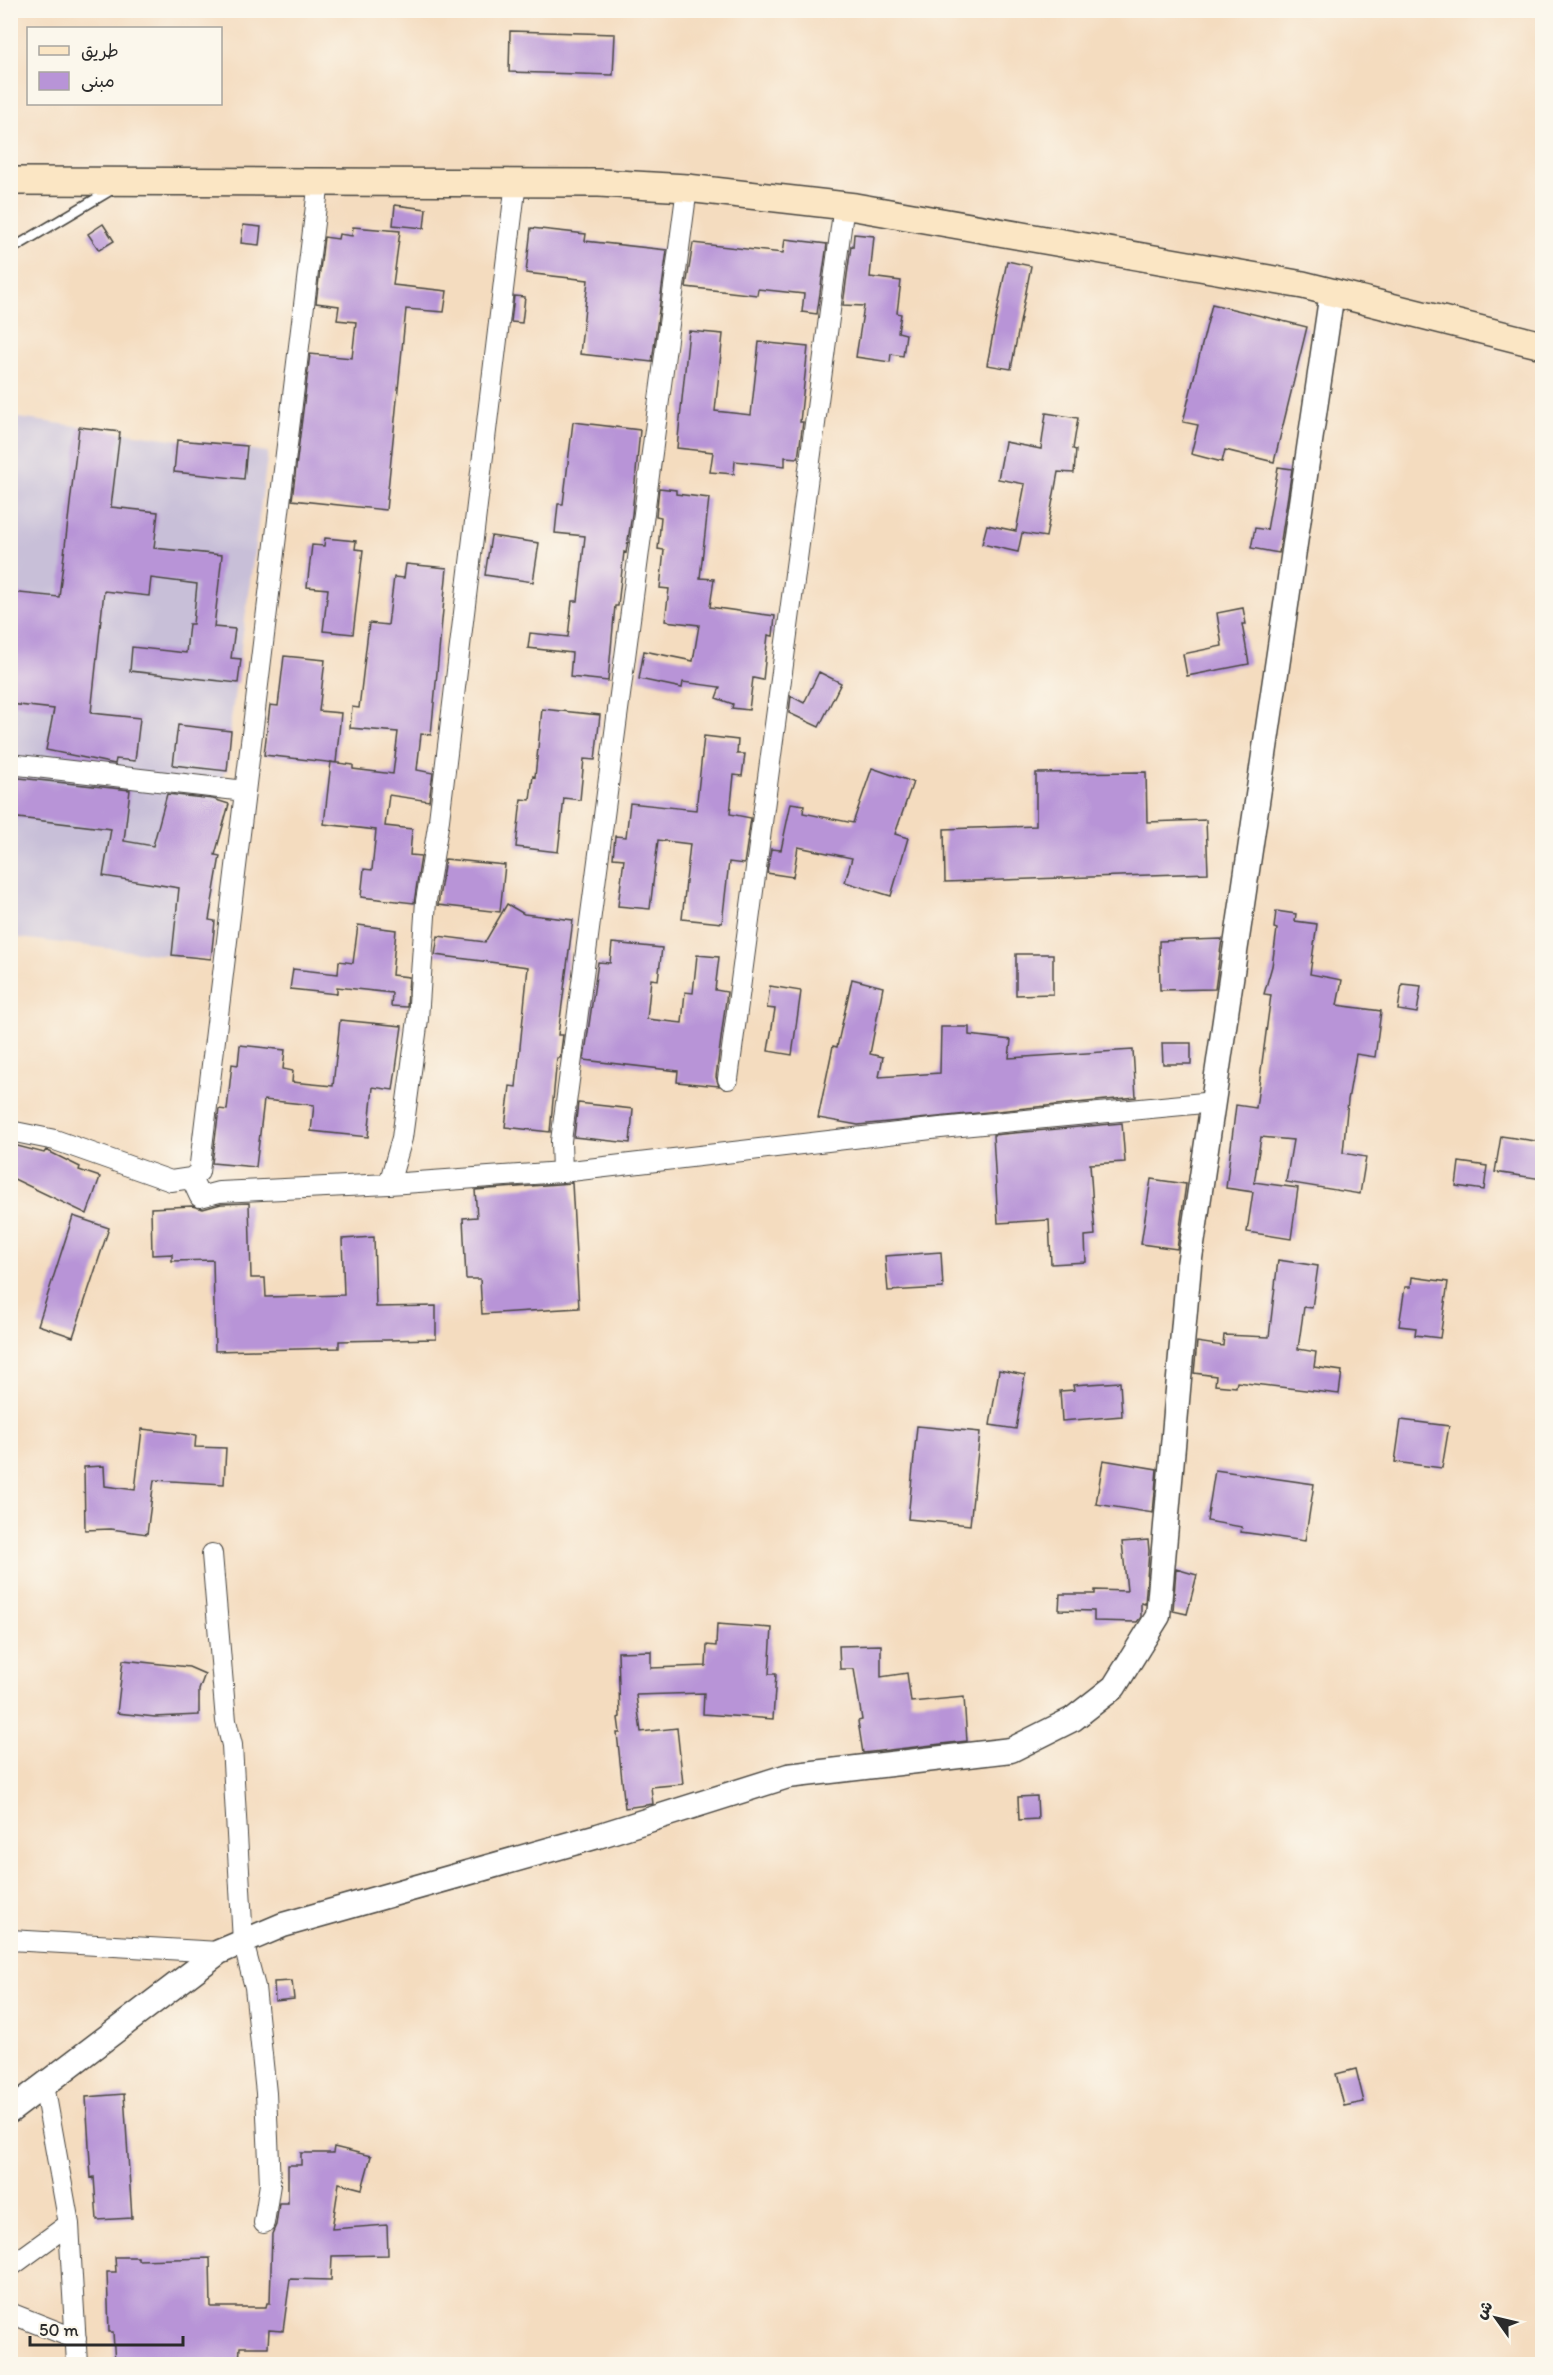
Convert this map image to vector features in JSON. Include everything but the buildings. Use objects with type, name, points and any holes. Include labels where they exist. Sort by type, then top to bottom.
[{"type":"main road","points":[[10,181],[516,182],[687,188],[844,205],[1257,276],[1332,292],[1542,345]]},
{"type":"street","points":[[10,1131],[55,1140],[171,1181],[190,1178],[199,1172],[319,180]]},
{"type":"street","points":[[389,1184],[402,1138],[418,1019],[426,901],[439,820],[516,182]]},
{"type":"street","points":[[562,1172],[561,1141],[687,188]]},
{"type":"street","points":[[728,1079],[844,205]]},
{"type":"street","points":[[10,2111],[219,1953],[283,1924],[598,1836],[788,1776],[1011,1750],[1073,1719],[1114,1687],[1158,1616],[1189,1265],[1332,292]]},
{"type":"street","points":[[10,764],[245,792]]},
{"type":"street","points":[[190,1178],[200,1197],[219,1192],[389,1184],[562,1172],[940,1128],[1214,1102]]},
{"type":"street","points":[[213,1554],[226,1721],[232,1745],[243,1942],[255,1987],[266,2093],[270,2184],[264,2223]]},
{"type":"street","points":[[10,1940],[219,1953]]},
{"type":"street","points":[[44,2085],[69,2224],[77,2364]]},
{"type":"street","points":[[10,2267],[69,2224]]},
{"type":"street","points":[[10,2313],[76,2339]]},
{"type":"lane","points":[[10,250],[126,181]]},
{"type":"shaded area","points":[[11,417],[268,452],[198,959],[11,937]]}]
